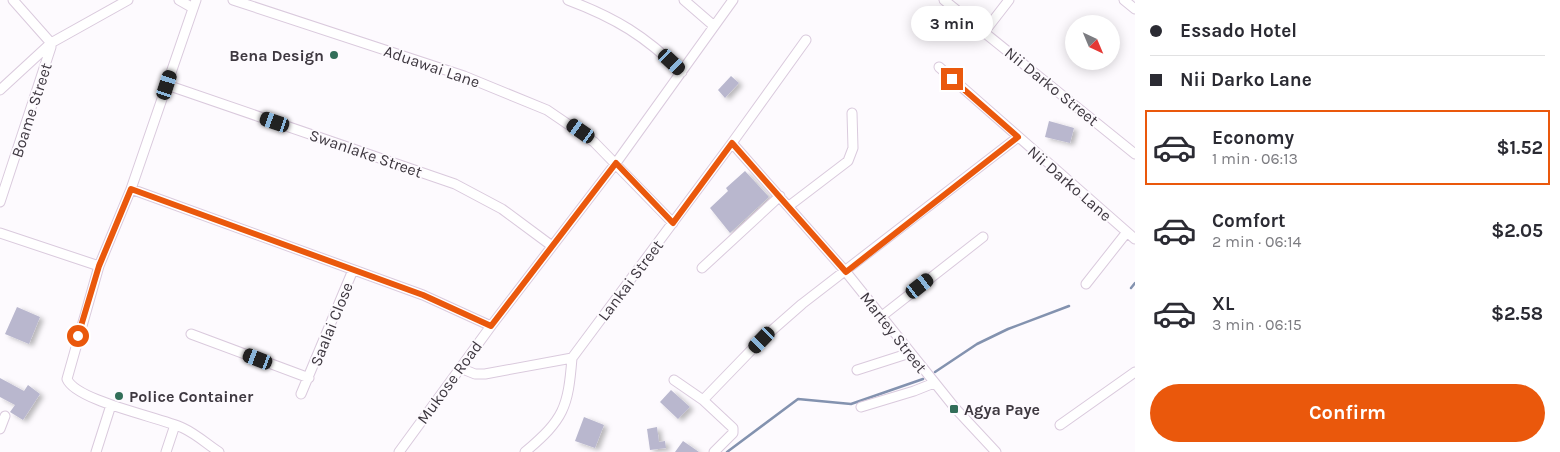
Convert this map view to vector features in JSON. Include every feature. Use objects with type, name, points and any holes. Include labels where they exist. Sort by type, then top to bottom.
[{"type":"street","name":"Boame Street","points":[[0,202],[49,57],[51,43],[13,0]]},
{"type":"street","points":[[0,90],[51,43],[128,0]]},
{"type":"street","points":[[179,0],[195,4],[131,189],[99,266],[67,379],[72,388],[78,391],[111,405],[175,425],[191,432],[219,452]]},
{"type":"street","name":"Aduawai Lane","points":[[233,0],[464,76],[547,110],[581,131],[616,163],[673,223]]},
{"type":"street","points":[[568,0],[621,22],[662,53],[682,72]]},
{"type":"street","points":[[684,0],[714,26]]},
{"type":"street","name":"Mukose Road","points":[[399,452],[491,326],[616,163],[733,0]]},
{"type":"street","name":"Nii Darko Street","points":[[944,0],[985,31],[1135,154]]},
{"type":"street","points":[[985,31],[1009,0]]},
{"type":"street","name":"Lankai Street","points":[[572,358],[806,40]]},
{"type":"street","name":"Nii Darko Lane","points":[[938,67],[1135,239]]},
{"type":"street","name":"Swanlake Street","points":[[167,85],[455,184],[502,209],[552,246]]},
{"type":"street","points":[[789,206],[848,161],[853,148],[852,113]]},
{"type":"street","points":[[703,400],[802,304],[846,272],[1018,137]]},
{"type":"street","name":"Martey Street","points":[[732,143],[846,272],[934,383],[996,452]]},
{"type":"street","points":[[131,189],[423,295],[491,326]]},
{"type":"street","points":[[702,268],[780,196]]},
{"type":"street","points":[[1086,284],[1127,232]]},
{"type":"street","points":[[0,233],[99,266]]},
{"type":"street","points":[[882,316],[983,237]]},
{"type":"street","name":"Saalai Close","points":[[301,394],[353,270]]},
{"type":"street","name":"Saalai Close","points":[[191,334],[309,378]]},
{"type":"street","points":[[857,370],[910,353]]},
{"type":"street","points":[[460,368],[475,374],[485,374],[572,358],[570,390],[560,417],[549,432],[525,452]]},
{"type":"street","points":[[1060,426],[1135,372]]},
{"type":"street","points":[[674,380],[703,400],[732,428],[733,432],[714,452]]},
{"type":"street","points":[[861,407],[934,383]]},
{"type":"street","points":[[96,452],[111,405]]},
{"type":"street","points":[[0,429],[6,416]]},
{"type":"street","points":[[166,452],[175,425]]},
{"type":"building","points":[[731,76],[739,83],[725,98],[718,90]]},
{"type":"building","points":[[1049,121],[1074,128],[1070,143],[1045,137]]},
{"type":"building","points":[[745,171],[769,197],[730,233],[710,208],[728,191],[726,188]]},
{"type":"building","points":[[17,307],[40,317],[29,344],[5,334]]},
{"type":"building","points":[[0,378],[24,391],[28,385],[40,394],[23,420],[10,412],[15,405],[0,397]]},
{"type":"building","points":[[671,390],[690,407],[678,419],[660,402]]},
{"type":"building","points":[[584,417],[604,425],[595,448],[575,441]]},
{"type":"building","points":[[657,427],[659,442],[665,441],[666,448],[650,450],[647,429]]},
{"type":"building","points":[[683,441],[699,452],[675,452]]},
{"type":"waterway","points":[[1131,288],[1135,283]]},
{"type":"waterway","points":[[935,372],[977,344],[1008,329],[1069,306]]},
{"type":"waterway","points":[[727,452],[798,399],[851,404],[923,379]]},
{"type":"place","name":"Bena Design","points":[[334,55]]},
{"type":"place","name":"Police Container","points":[[119,396]]},
{"type":"place","name":"Agya Paye","points":[[954,409]]},
{"type":"route","points":[[78,336],[99,266],[131,189],[423,295],[491,326],[616,163],[673,223],[732,143],[846,272],[1018,137],[952,79]]}]
